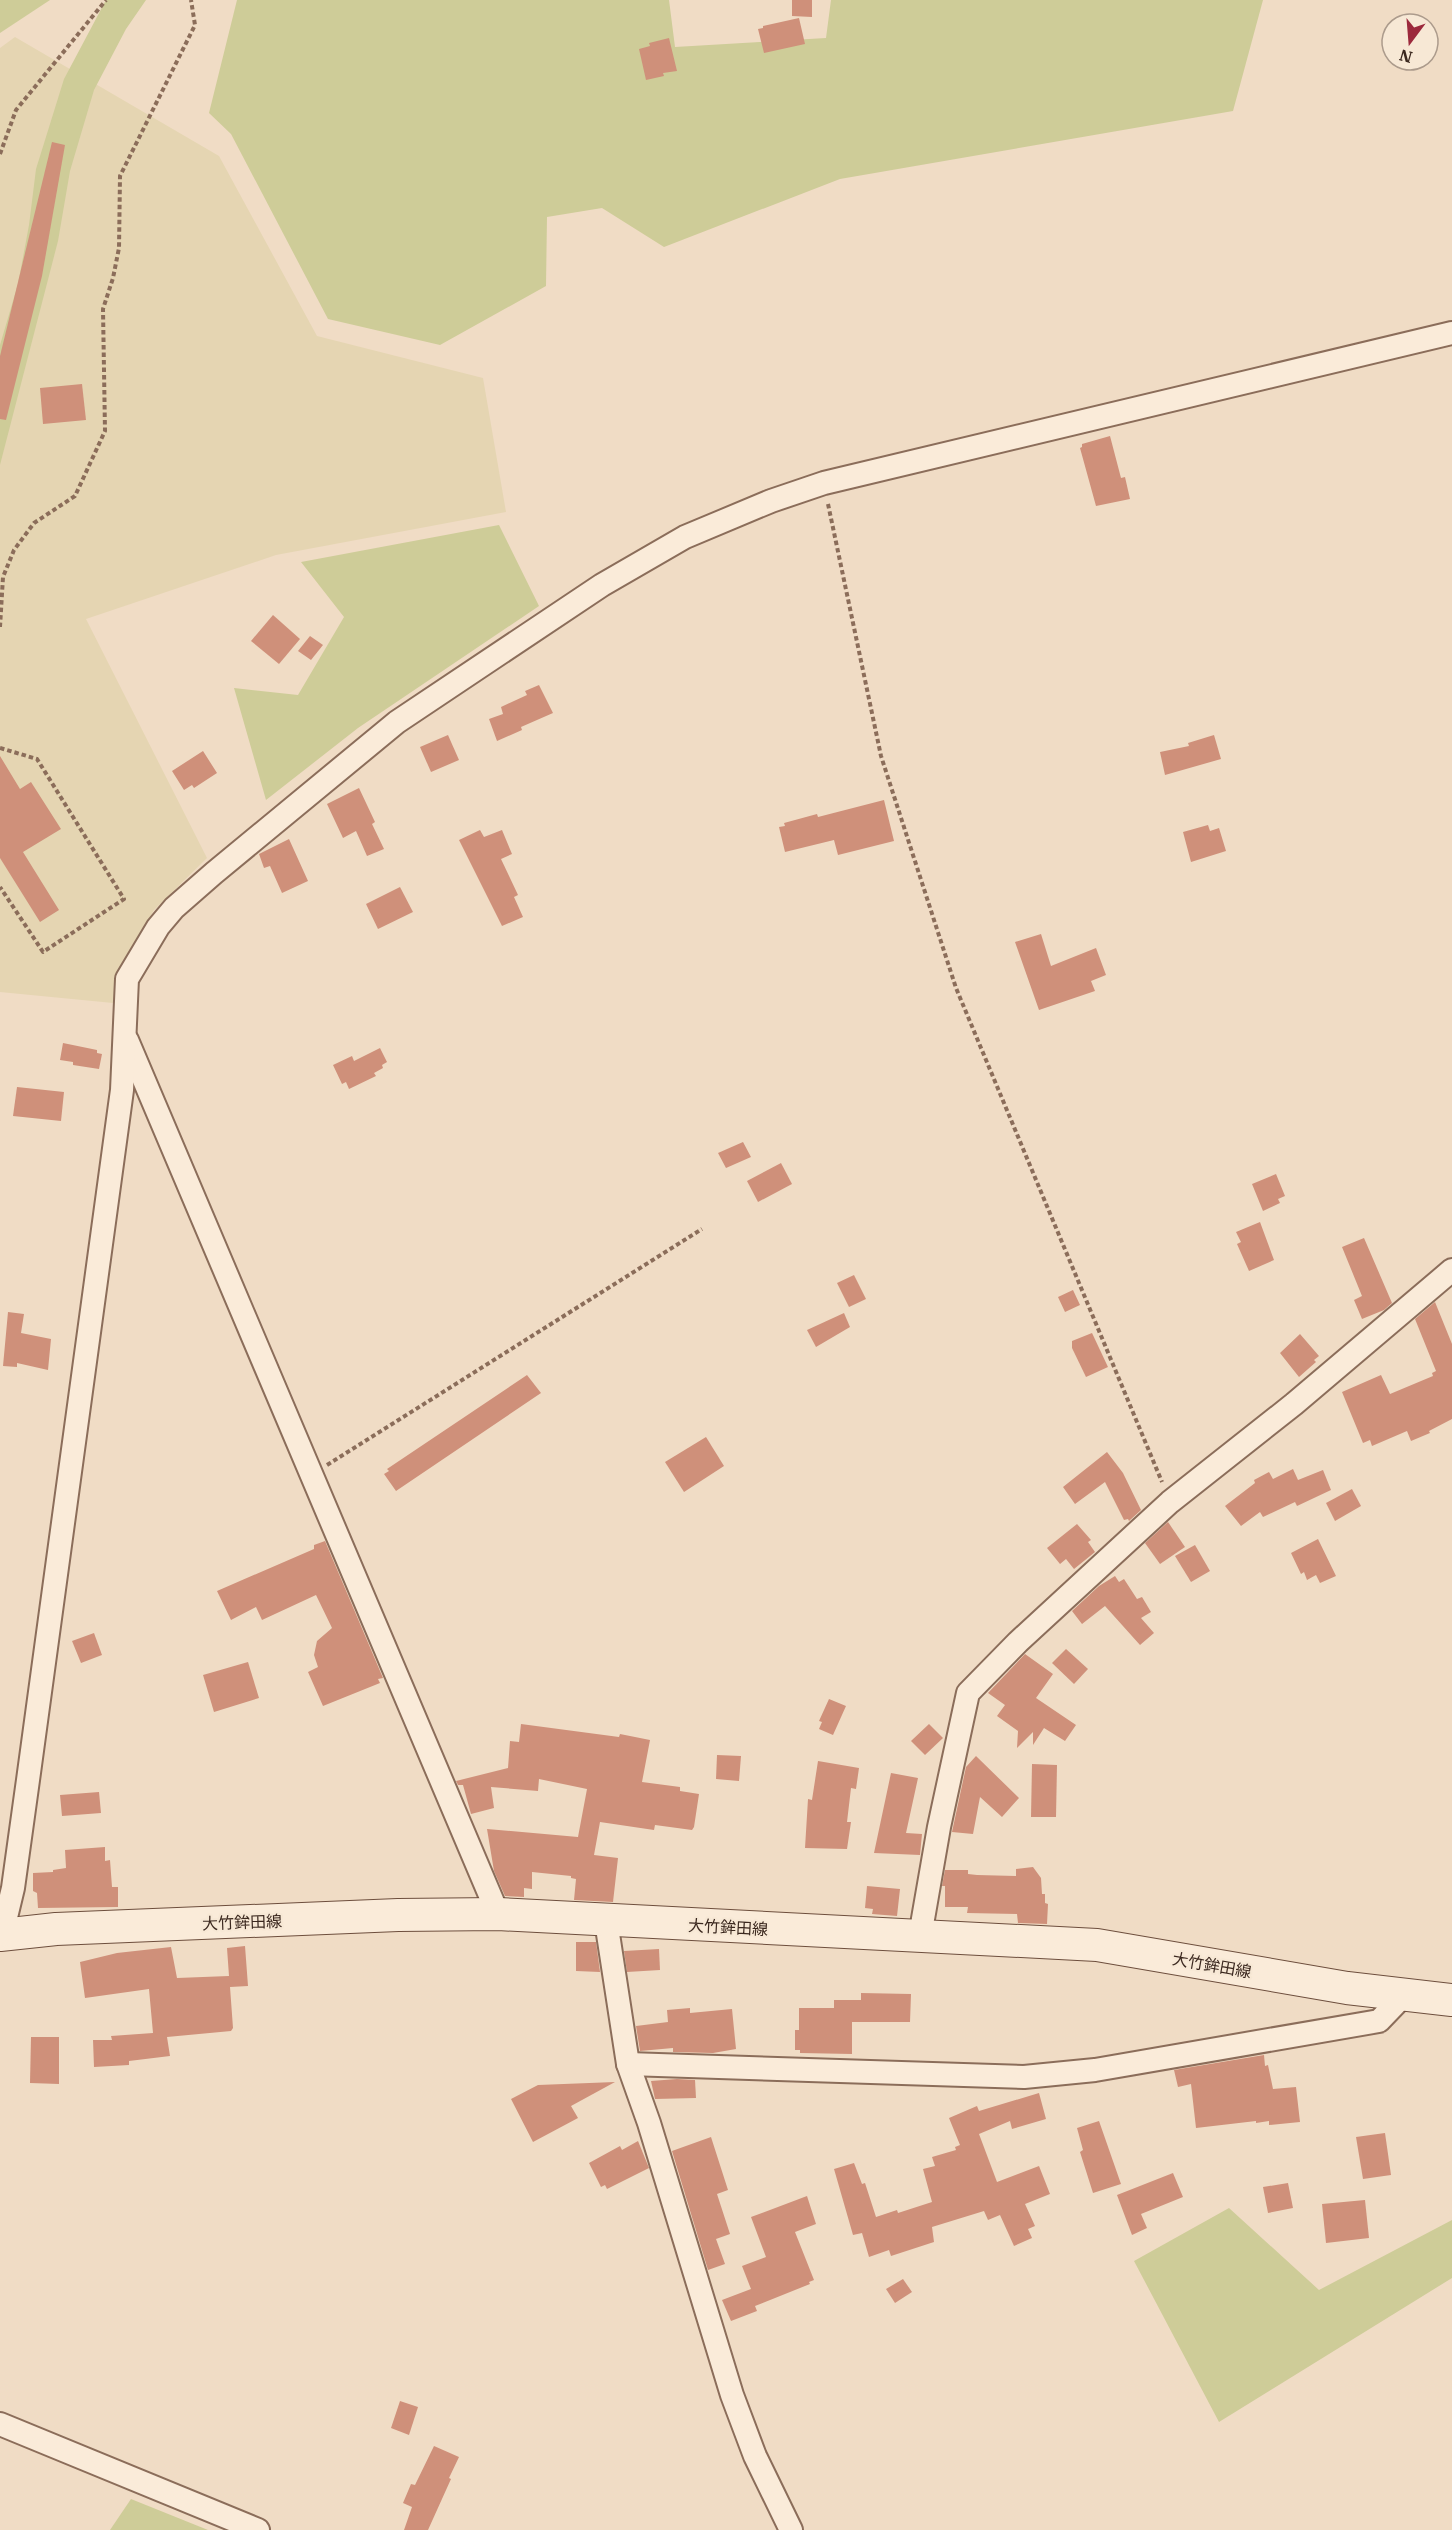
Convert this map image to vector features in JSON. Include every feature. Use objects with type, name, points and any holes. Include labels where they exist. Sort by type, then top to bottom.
[{"type":"main road","name":"大竹鉾田線","points":[[1,1934],[56,1929],[398,1915],[498,1914],[1097,1945],[1347,1988],[1452,2000]]},
{"type":"street","points":[[1,1934],[13,1888],[122,1090],[127,979],[158,927],[174,908],[397,722],[602,585],[685,537],[771,501],[824,483],[1452,333]]},
{"type":"street","points":[[124,1034],[498,1914]]},
{"type":"street","points":[[920,1936],[939,1827],[969,1693],[1018,1642],[1170,1502],[1294,1404],[1452,1270]]},
{"type":"street","points":[[606,1921],[628,2064],[649,2123],[732,2395],[755,2456],[790,2530]]},
{"type":"street","points":[[628,2064],[1024,2077],[1095,2070],[1379,2020],[1402,1996]]},
{"type":"street","points":[[0,2424],[258,2530]]},
{"type":"path","points":[[0,154],[16,110],[106,0]]},
{"type":"path","points":[[0,627],[3,577],[14,550],[34,523],[75,496],[105,431],[103,309],[113,278],[119,248],[120,176],[195,25],[191,0]]},
{"type":"path","points":[[824,483],[881,756],[956,988],[1170,1502]]},
{"type":"path","points":[[0,748],[37,759],[124,899],[43,952],[0,887]]},
{"type":"path","points":[[312,1475],[702,1228]]},
{"type":"shaded area","points":[[0,0],[50,0],[0,33]]},
{"type":"shaded area","points":[[106,0],[146,0],[126,29],[94,90],[70,171],[58,241],[0,465],[0,345],[18,284],[36,169],[64,79]]},
{"type":"shaded area","points":[[237,0],[669,0],[675,47],[826,38],[831,0],[1263,0],[1233,111],[840,179],[664,247],[602,208],[547,217],[546,286],[440,345],[328,319],[231,134],[209,113]]},
{"type":"shaded area","points":[[15,37],[219,156],[317,336],[483,378],[506,512],[276,555],[86,619],[207,858],[154,910],[116,976],[113,1003],[0,992],[0,48]]},
{"type":"shaded area","points":[[499,525],[539,606],[358,728],[266,800],[234,688],[298,695],[344,617],[301,562]]},
{"type":"shaded area","points":[[1229,2208],[1319,2290],[1452,2220],[1452,2278],[1219,2422],[1134,2261]]},
{"type":"shaded area","points":[[131,2499],[208,2530],[110,2530]]},
{"type":"building","points":[[792,0],[812,0],[812,17],[792,16]]},
{"type":"building","points":[[799,18],[805,44],[764,53],[758,29]]},
{"type":"building","points":[[669,38],[677,71],[663,73],[664,76],[646,80],[639,49],[650,46],[649,43]]},
{"type":"building","points":[[52,142],[65,145],[42,276],[6,420],[0,419],[0,356]]},
{"type":"building","points":[[82,384],[86,420],[43,424],[40,388]]},
{"type":"building","points":[[1110,436],[1121,478],[1125,477],[1130,499],[1096,506],[1080,448],[1082,444]]},
{"type":"building","points":[[273,615],[300,639],[279,664],[251,641]]},
{"type":"building","points":[[310,636],[323,645],[311,660],[298,651]]},
{"type":"building","points":[[539,685],[553,713],[497,741],[489,719],[503,714],[501,707],[527,695],[525,691]]},
{"type":"building","points":[[448,735],[459,760],[431,772],[420,747]]},
{"type":"building","points":[[1214,735],[1221,759],[1165,775],[1160,752],[1189,746],[1188,743]]},
{"type":"building","points":[[203,751],[217,773],[194,788],[192,785],[184,790],[172,771]]},
{"type":"building","points":[[0,756],[20,789],[31,782],[61,829],[23,852],[59,910],[40,922],[0,858]]},
{"type":"building","points":[[359,788],[375,822],[372,824],[384,849],[367,856],[356,831],[343,838],[327,804]]},
{"type":"building","points":[[884,800],[894,841],[838,855],[834,840],[785,852],[779,827],[785,826],[784,823]]},
{"type":"building","points":[[1208,825],[1210,831],[1219,828],[1226,851],[1191,862],[1183,832]]},
{"type":"building","points":[[480,830],[484,837],[502,830],[512,854],[501,859],[518,895],[514,897],[523,917],[502,926],[459,840]]},
{"type":"building","points":[[289,839],[308,881],[282,893],[270,866],[264,868],[259,854]]},
{"type":"building","points":[[400,887],[413,912],[378,929],[366,904]]},
{"type":"building","points":[[1041,934],[1051,966],[1096,948],[1106,975],[1091,981],[1095,991],[1039,1010],[1015,942]]},
{"type":"building","points":[[63,1043],[97,1050],[97,1053],[102,1054],[99,1069],[73,1065],[73,1062],[60,1060]]},
{"type":"building","points":[[380,1048],[387,1062],[382,1065],[383,1068],[374,1073],[376,1076],[349,1089],[346,1082],[342,1084],[333,1065],[352,1056],[354,1061]]},
{"type":"building","points":[[17,1087],[64,1092],[61,1121],[13,1116]]},
{"type":"building","points":[[743,1142],[751,1157],[726,1168],[718,1153]]},
{"type":"building","points":[[781,1163],[792,1184],[758,1202],[747,1181]]},
{"type":"building","points":[[1276,1174],[1285,1196],[1278,1199],[1280,1203],[1263,1211],[1252,1184]]},
{"type":"building","points":[[1260,1222],[1274,1260],[1249,1271],[1237,1244],[1241,1242],[1236,1232]]},
{"type":"building","points":[[1364,1238],[1392,1303],[1384,1310],[1362,1319],[1354,1300],[1362,1296],[1342,1247]]},
{"type":"building","points":[[854,1275],[866,1299],[849,1307],[837,1283]]},
{"type":"building","points":[[1073,1290],[1080,1305],[1065,1312],[1058,1297]]},
{"type":"building","points":[[1435,1302],[1452,1344],[1452,1419],[1429,1431],[1430,1433],[1411,1441],[1407,1431],[1372,1446],[1370,1440],[1363,1443],[1342,1392],[1381,1375],[1390,1394],[1433,1376],[1432,1373],[1436,1371],[1415,1319]]},
{"type":"building","points":[[8,1312],[24,1314],[21,1333],[51,1339],[48,1370],[17,1363],[17,1367],[3,1366]]},
{"type":"building","points":[[844,1313],[850,1327],[816,1347],[807,1330]]},
{"type":"building","points":[[1092,1333],[1108,1367],[1086,1377],[1072,1348],[1072,1341]]},
{"type":"building","points":[[1300,1334],[1319,1356],[1314,1360],[1316,1362],[1299,1377],[1280,1353]]},
{"type":"building","points":[[527,1375],[541,1393],[396,1491],[384,1474],[389,1471],[387,1469]]},
{"type":"building","points":[[706,1437],[724,1466],[684,1492],[665,1462]]},
{"type":"building","points":[[1107,1452],[1123,1473],[1141,1510],[1129,1521],[1124,1520],[1105,1482],[1075,1504],[1063,1487]]},
{"type":"building","points":[[1293,1469],[1298,1480],[1323,1470],[1331,1490],[1297,1506],[1295,1502],[1263,1517],[1260,1512],[1241,1526],[1225,1506],[1255,1483],[1254,1480],[1269,1472],[1273,1479]]},
{"type":"building","points":[[1352,1489],[1361,1506],[1335,1521],[1326,1503]]},
{"type":"building","points":[[1168,1522],[1185,1547],[1160,1564],[1145,1543]]},
{"type":"building","points":[[1077,1524],[1091,1540],[1088,1542],[1095,1552],[1074,1569],[1066,1559],[1060,1564],[1047,1548]]},
{"type":"building","points":[[1318,1539],[1336,1576],[1320,1583],[1316,1575],[1307,1580],[1304,1572],[1301,1574],[1291,1553]]},
{"type":"building","points":[[325,1541],[383,1678],[378,1679],[380,1683],[323,1706],[308,1672],[318,1667],[314,1655],[317,1641],[332,1628],[316,1595],[262,1620],[256,1607],[231,1620],[217,1591],[314,1549],[314,1545]]},
{"type":"building","points":[[1195,1545],[1210,1571],[1191,1582],[1175,1556]]},
{"type":"building","points":[[1115,1576],[1119,1582],[1124,1579],[1137,1599],[1142,1597],[1151,1612],[1141,1618],[1154,1633],[1140,1645],[1105,1606],[1082,1624],[1072,1611],[1099,1586]]},
{"type":"building","points":[[94,1633],[102,1655],[81,1663],[72,1641]]},
{"type":"building","points":[[1066,1649],[1088,1669],[1074,1684],[1052,1663]]},
{"type":"building","points":[[1025,1654],[1053,1674],[1036,1698],[1076,1725],[1065,1741],[1044,1728],[1033,1745],[1033,1732],[1017,1748],[1018,1731],[997,1716],[1005,1705],[988,1693]]},
{"type":"building","points":[[248,1662],[259,1698],[214,1712],[203,1675]]},
{"type":"building","points":[[829,1699],[846,1706],[833,1735],[819,1729],[822,1722],[819,1721]]},
{"type":"building","points":[[521,1724],[619,1737],[620,1734],[650,1740],[642,1782],[680,1787],[680,1791],[699,1794],[694,1827],[692,1830],[655,1825],[654,1830],[600,1822],[594,1855],[618,1858],[613,1902],[574,1900],[576,1879],[571,1876],[532,1872],[532,1889],[524,1888],[524,1897],[505,1896],[494,1871],[487,1829],[578,1837],[587,1789],[539,1779],[538,1791],[491,1787],[494,1808],[471,1814],[463,1785],[458,1785],[456,1781],[508,1768],[510,1741],[519,1742]]},
{"type":"building","points":[[929,1724],[943,1738],[925,1755],[911,1741]]},
{"type":"building","points":[[717,1755],[741,1756],[739,1781],[716,1779]]},
{"type":"building","points":[[976,1756],[1019,1798],[1002,1817],[980,1797],[973,1834],[952,1832],[966,1767]]},
{"type":"building","points":[[818,1761],[859,1768],[856,1789],[851,1788],[847,1822],[851,1822],[847,1849],[805,1848],[808,1799],[812,1800]]},
{"type":"building","points":[[1032,1764],[1057,1765],[1056,1817],[1031,1817]]},
{"type":"building","points":[[891,1773],[918,1778],[906,1833],[922,1834],[920,1855],[874,1853]]},
{"type":"building","points":[[99,1792],[101,1813],[62,1816],[60,1795]]},
{"type":"building","points":[[105,1847],[105,1861],[110,1860],[112,1887],[118,1887],[118,1907],[38,1908],[37,1893],[33,1891],[33,1873],[53,1872],[53,1870],[66,1868],[65,1850]]},
{"type":"building","points":[[1033,1867],[1041,1878],[1042,1894],[1045,1894],[1045,1903],[1048,1904],[1047,1924],[1018,1923],[1017,1914],[967,1913],[968,1907],[945,1907],[945,1886],[942,1886],[945,1870],[968,1870],[968,1874],[977,1875],[1016,1876],[1016,1869]]},
{"type":"building","points":[[867,1886],[900,1889],[897,1916],[872,1914],[873,1909],[865,1908]]},
{"type":"building","points":[[576,1942],[596,1942],[600,1972],[576,1971]]},
{"type":"building","points":[[245,1946],[248,1986],[230,1987],[233,2028],[231,2031],[167,2037],[170,2056],[129,2061],[129,2065],[94,2067],[93,2040],[112,2040],[111,2036],[153,2033],[149,1989],[85,1998],[80,1962],[117,1953],[171,1947],[177,1978],[229,1976],[227,1948]]},
{"type":"building","points":[[659,1949],[660,1970],[627,1972],[624,1951]]},
{"type":"building","points":[[861,1993],[911,1994],[910,2022],[852,2022],[852,2054],[800,2053],[800,2050],[795,2050],[795,2030],[799,2030],[799,2008],[834,2008],[834,2000],[861,2000]]},
{"type":"building","points":[[690,2008],[690,2013],[732,2009],[736,2049],[713,2053],[673,2052],[673,2048],[640,2051],[636,2026],[668,2022],[667,2010]]},
{"type":"building","points":[[31,2037],[59,2037],[59,2084],[30,2083]]},
{"type":"building","points":[[1264,2055],[1265,2066],[1268,2065],[1273,2089],[1296,2087],[1300,2122],[1269,2125],[1269,2121],[1256,2123],[1256,2121],[1196,2128],[1191,2084],[1178,2087],[1174,2070]]},
{"type":"building","points":[[695,2080],[696,2098],[655,2099],[651,2081]]},
{"type":"building","points":[[615,2082],[571,2106],[578,2118],[533,2142],[511,2099],[538,2085]]},
{"type":"building","points":[[1039,2093],[1046,2119],[1012,2129],[1010,2121],[979,2134],[997,2182],[1039,2166],[1050,2194],[1025,2204],[1035,2226],[1028,2229],[1032,2238],[1014,2246],[1000,2215],[988,2220],[984,2211],[932,2227],[934,2242],[891,2256],[889,2250],[869,2257],[862,2233],[853,2235],[834,2169],[854,2163],[862,2184],[865,2183],[876,2217],[897,2210],[898,2213],[932,2202],[923,2169],[935,2166],[932,2157],[956,2150],[955,2147],[960,2145],[949,2118],[977,2106],[979,2111]]},
{"type":"building","points":[[1099,2121],[1121,2184],[1093,2193],[1080,2152],[1083,2150],[1077,2128]]},
{"type":"building","points":[[1385,2133],[1391,2175],[1363,2179],[1356,2137]]},
{"type":"building","points":[[711,2137],[728,2190],[717,2194],[730,2234],[716,2239],[725,2264],[708,2270],[672,2151]]},
{"type":"building","points":[[638,2141],[649,2168],[607,2189],[605,2185],[601,2187],[589,2163],[620,2146],[622,2150]]},
{"type":"building","points":[[1173,2173],[1183,2197],[1141,2214],[1147,2228],[1132,2235],[1117,2195]]},
{"type":"building","points":[[1288,2183],[1293,2208],[1268,2213],[1263,2187]]},
{"type":"building","points":[[807,2196],[816,2224],[795,2232],[814,2280],[809,2282],[810,2284],[755,2306],[757,2311],[731,2321],[722,2300],[751,2289],[742,2266],[766,2257],[751,2217]]},
{"type":"building","points":[[1365,2200],[1369,2238],[1326,2243],[1322,2204]]},
{"type":"building","points":[[903,2279],[912,2292],[895,2303],[886,2289]]},
{"type":"building","points":[[400,2401],[418,2407],[409,2435],[391,2428]]},
{"type":"building","points":[[434,2446],[459,2457],[428,2530],[404,2530],[412,2507],[403,2503],[411,2484],[415,2485]]}]
